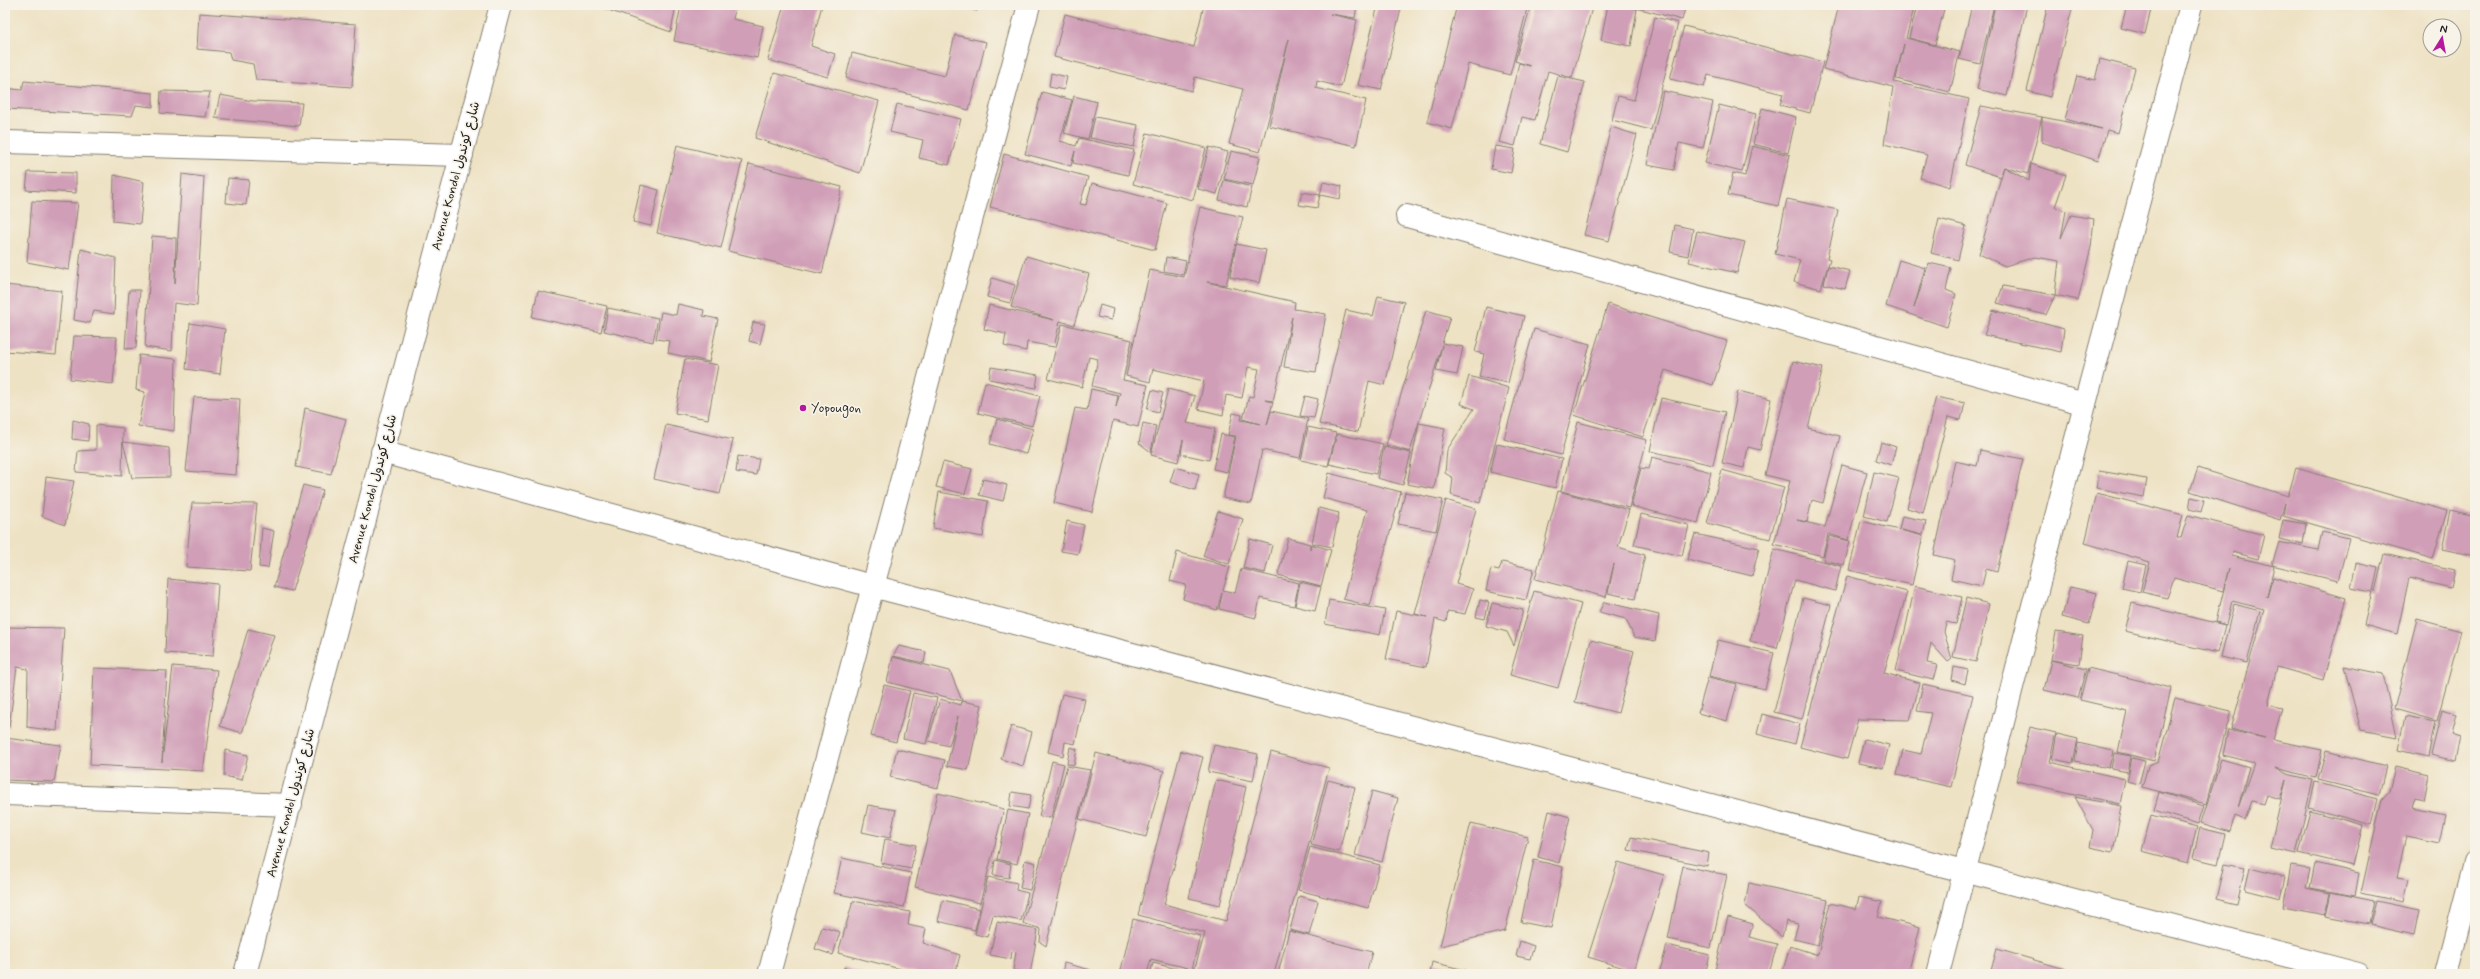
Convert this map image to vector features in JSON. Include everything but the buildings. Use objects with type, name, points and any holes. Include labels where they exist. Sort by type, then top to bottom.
[{"type":"street","name":"Avenue Kondol شارع كوندول","points":[[245,974],[291,805],[382,452],[501,5]]},
{"type":"street","points":[[769,974],[1029,5]]},
{"type":"street","points":[[1938,974],[1966,870],[2084,404],[2191,5]]},
{"type":"street","points":[[5,142],[462,155]]},
{"type":"street","points":[[1407,216],[2084,404]]},
{"type":"street","points":[[382,452],[872,586],[1966,870],[2358,974]]},
{"type":"street","points":[[5,794],[291,805]]},
{"type":"street","points":[[2446,974],[2475,862]]},
{"type":"place","name":"Yopougon","points":[[803,408]]}]
